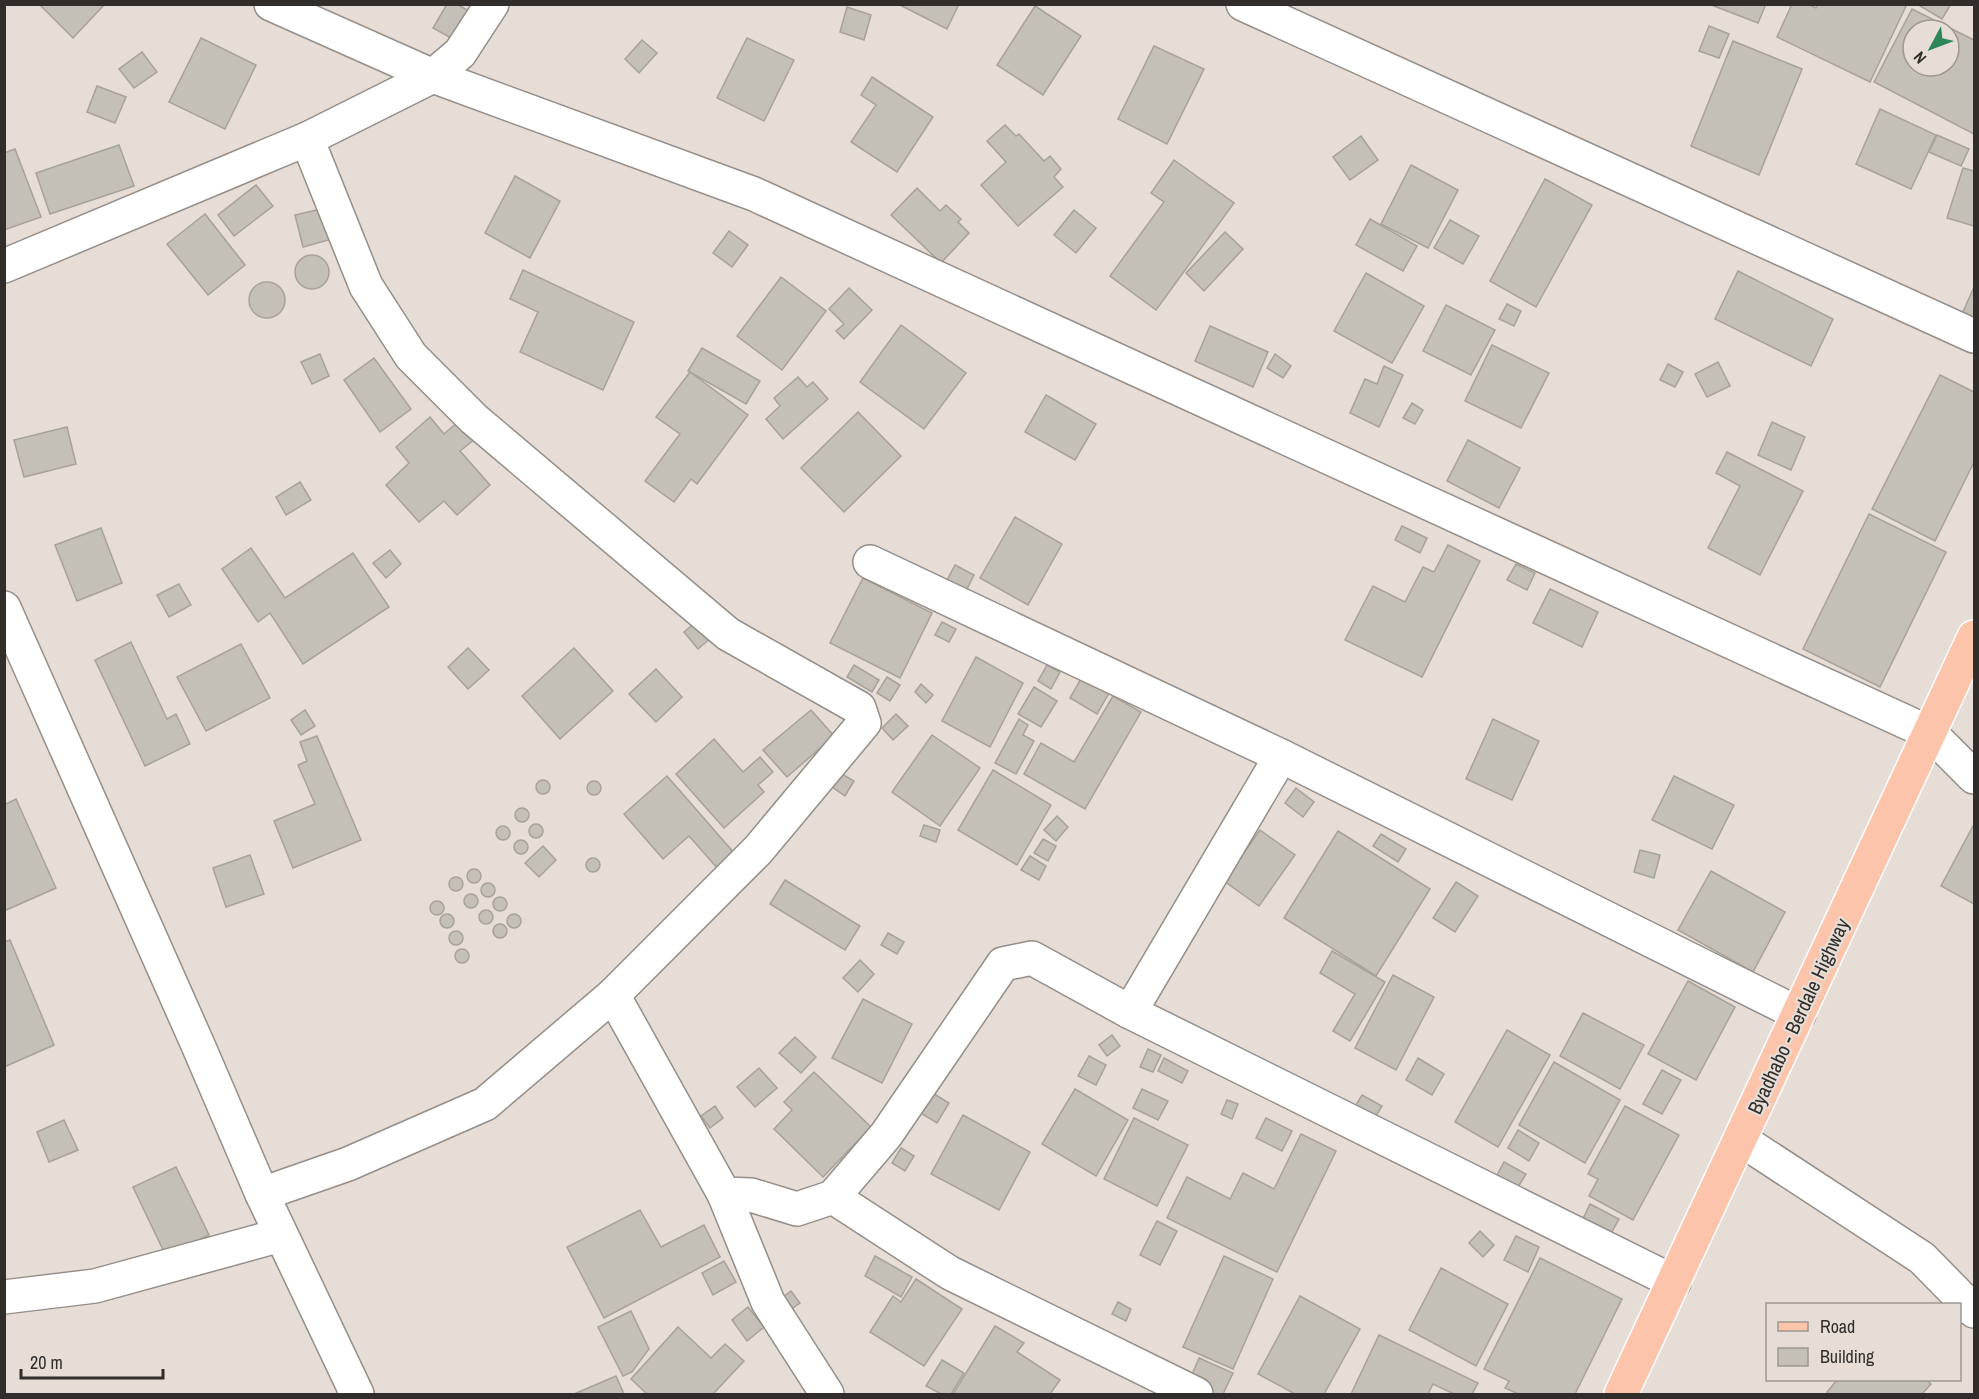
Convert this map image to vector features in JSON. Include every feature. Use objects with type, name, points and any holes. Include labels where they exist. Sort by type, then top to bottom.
[{"type":"main road","name":"Byadhabo - Berdale Highway","points":[[1621,1395],[1974,637]]},
{"type":"street","points":[[271,4],[433,76],[754,194],[1930,733],[1974,777]]},
{"type":"street","points":[[4,267],[307,139],[433,76],[460,53],[492,4]]},
{"type":"street","points":[[1243,4],[1974,336]]},
{"type":"street","points":[[261,1194],[348,1164],[485,1104],[613,995],[758,850],[864,723],[859,708],[728,634],[474,419],[411,356],[366,286],[307,139]]},
{"type":"street","points":[[870,562],[1281,756],[1799,1014]]},
{"type":"street","points":[[4,608],[194,1034],[261,1194],[357,1395]]},
{"type":"street","points":[[1130,1012],[1281,756]]},
{"type":"street","points":[[724,1194],[751,1195],[797,1209],[833,1197],[886,1135],[1003,964],[1032,958],[1130,1012],[1674,1282]]},
{"type":"street","points":[[613,995],[724,1194],[768,1302],[826,1395]]},
{"type":"street","points":[[1740,1139],[1922,1258],[1974,1311]]},
{"type":"street","points":[[833,1197],[950,1273],[1196,1395]]},
{"type":"street","points":[[4,1297],[95,1286],[280,1235]]},
{"type":"building","points":[[39,4],[105,4],[73,38]]},
{"type":"building","points":[[447,4],[457,4],[477,16],[460,43],[433,28]]},
{"type":"building","points":[[898,4],[959,4],[947,29]]},
{"type":"building","points":[[1709,4],[1766,4],[1758,23]]},
{"type":"building","points":[[1792,4],[1808,4],[1816,8],[1818,4],[1907,4],[1870,82],[1777,37]]},
{"type":"building","points":[[1921,4],[1951,4],[1943,18],[1920,6]]},
{"type":"building","points":[[1035,6],[1081,36],[1043,95],[997,65]]},
{"type":"building","points":[[847,7],[871,15],[864,40],[840,32]]},
{"type":"building","points":[[1912,9],[1930,18],[1907,18]]},
{"type":"building","points":[[1709,26],[1729,34],[1719,58],[1699,51]]},
{"type":"building","points":[[1901,30],[1901,78],[1961,78],[1961,34],[1974,40],[1974,134],[1874,82]]},
{"type":"building","points":[[201,38],[256,65],[225,129],[169,102]]},
{"type":"building","points":[[747,38],[794,60],[764,121],[717,98]]},
{"type":"building","points":[[642,40],[657,53],[639,73],[625,59]]},
{"type":"building","points":[[1733,41],[1802,69],[1759,175],[1691,146]]},
{"type":"building","points":[[1154,46],[1204,69],[1167,144],[1118,119]]},
{"type":"building","points":[[142,52],[157,72],[134,88],[119,69]]},
{"type":"building","points":[[872,77],[933,117],[897,172],[851,142],[876,105],[861,95]]},
{"type":"building","points":[[97,86],[126,97],[115,123],[87,112]]},
{"type":"building","points":[[1880,109],[1936,135],[1911,189],[1856,164]]},
{"type":"building","points":[[1005,125],[1016,136],[1019,134],[1044,161],[1050,156],[1061,169],[1054,177],[1063,187],[1018,226],[981,185],[1006,162],[987,141]]},
{"type":"building","points":[[1937,135],[1969,149],[1961,166],[1929,152]]},
{"type":"building","points":[[1361,136],[1378,160],[1350,180],[1333,157]]},
{"type":"building","points":[[119,145],[134,186],[50,214],[36,173]]},
{"type":"building","points":[[15,149],[41,217],[4,230],[4,153]]},
{"type":"building","points":[[1174,160],[1234,203],[1156,310],[1110,276],[1164,202],[1151,193]]},
{"type":"building","points":[[1411,165],[1458,190],[1428,248],[1381,224]]},
{"type":"building","points":[[1963,168],[1974,171],[1974,226],[1947,218]]},
{"type":"building","points":[[515,176],[560,201],[530,258],[485,233]]},
{"type":"building","points":[[1545,179],[1592,205],[1536,307],[1490,281]]},
{"type":"building","points":[[256,185],[273,206],[234,236],[218,215]]},
{"type":"building","points":[[917,188],[940,211],[946,205],[961,219],[958,222],[969,233],[941,263],[891,215]]},
{"type":"building","points":[[325,208],[332,239],[303,247],[295,215]]},
{"type":"building","points":[[1074,210],[1096,228],[1076,253],[1054,235]]},
{"type":"building","points":[[205,214],[245,265],[208,295],[167,244]]},
{"type":"building","points":[[1370,219],[1417,246],[1403,271],[1356,245]]},
{"type":"building","points":[[1450,220],[1479,236],[1463,264],[1434,248]]},
{"type":"building","points":[[729,231],[748,245],[732,267],[713,253]]},
{"type":"building","points":[[1225,232],[1243,249],[1204,291],[1186,273]]},
{"type":"building","points":[[312,255],[324,260],[329,272],[324,284],[312,289],[300,284],[295,272],[300,260]]},
{"type":"building","points":[[523,270],[634,322],[603,390],[520,352],[538,312],[510,299]]},
{"type":"building","points":[[1738,271],[1833,319],[1811,366],[1715,319]]},
{"type":"building","points":[[1366,273],[1424,306],[1392,363],[1334,331]]},
{"type":"building","points":[[781,277],[826,311],[782,370],[737,336]]},
{"type":"building","points":[[267,282],[280,287],[285,300],[280,313],[267,318],[254,313],[249,300],[254,287]]},
{"type":"building","points":[[1974,287],[1974,321],[1962,314]]},
{"type":"building","points":[[849,288],[872,310],[844,339],[836,331],[844,324],[829,309]]},
{"type":"building","points":[[1507,304],[1521,311],[1514,326],[1499,319]]},
{"type":"building","points":[[1446,305],[1495,330],[1471,375],[1423,351]]},
{"type":"building","points":[[901,325],[966,373],[924,429],[860,382]]},
{"type":"building","points":[[1210,326],[1268,352],[1253,387],[1195,361]]},
{"type":"building","points":[[1492,345],[1549,373],[1521,428],[1465,401]]},
{"type":"building","points":[[702,348],[760,381],[746,404],[688,371]]},
{"type":"building","points":[[320,354],[329,376],[312,384],[301,362]]},
{"type":"building","points":[[1275,354],[1291,366],[1283,378],[1267,368]]},
{"type":"building","points":[[374,358],[411,409],[380,432],[344,380]]},
{"type":"building","points":[[1718,362],[1730,386],[1707,397],[1695,374]]},
{"type":"building","points":[[1668,364],[1683,372],[1675,387],[1660,380]]},
{"type":"building","points":[[1384,366],[1403,375],[1379,427],[1350,413],[1365,379],[1377,384]]},
{"type":"building","points":[[690,372],[748,415],[697,484],[691,479],[674,502],[645,481],[680,434],[656,417]]},
{"type":"building","points":[[1940,375],[1974,392],[1974,462],[1935,541],[1872,509]]},
{"type":"building","points":[[798,377],[807,387],[813,382],[828,399],[783,439],[766,419],[780,406],[774,398]]},
{"type":"building","points":[[1046,395],[1096,424],[1075,460],[1025,432]]},
{"type":"building","points":[[1412,403],[1423,410],[1415,424],[1403,418]]},
{"type":"building","points":[[858,412],[901,456],[844,512],[801,468]]},
{"type":"building","points":[[430,417],[444,434],[459,421],[475,439],[460,451],[490,485],[457,515],[444,501],[419,522],[386,485],[409,463],[396,447]]},
{"type":"building","points":[[1772,422],[1805,437],[1791,470],[1758,455]]},
{"type":"building","points":[[67,427],[76,464],[24,477],[14,440]]},
{"type":"building","points":[[1468,440],[1520,468],[1499,508],[1447,481]]},
{"type":"building","points":[[1727,452],[1803,491],[1760,575],[1708,548],[1740,486],[1716,473]]},
{"type":"building","points":[[300,482],[311,500],[286,515],[276,497]]},
{"type":"building","points":[[1869,514],[1946,552],[1880,687],[1803,649]]},
{"type":"building","points":[[1015,517],[1062,544],[1028,605],[980,578]]},
{"type":"building","points":[[1402,526],[1427,538],[1420,553],[1395,540]]},
{"type":"building","points":[[101,528],[122,583],[77,601],[55,545]]},
{"type":"building","points":[[1448,545],[1480,561],[1422,677],[1345,640],[1373,586],[1405,602],[1423,567],[1434,572]]},
{"type":"building","points":[[251,548],[285,598],[353,553],[389,607],[303,664],[270,613],[258,622],[222,569]]},
{"type":"building","points":[[390,550],[401,564],[386,578],[373,563]]},
{"type":"building","points":[[1516,564],[1535,573],[1527,590],[1507,580]]},
{"type":"building","points":[[955,565],[974,575],[964,595],[945,584]]},
{"type":"building","points":[[863,578],[932,613],[900,678],[830,643]]},
{"type":"building","points":[[179,584],[191,605],[169,617],[157,595]]},
{"type":"building","points":[[1550,589],[1598,612],[1582,647],[1533,623]]},
{"type":"building","points":[[697,621],[711,638],[698,649],[684,632]]},
{"type":"building","points":[[942,622],[956,629],[949,642],[935,635]]},
{"type":"building","points":[[131,642],[167,719],[176,714],[190,744],[145,766],[95,660]]},
{"type":"building","points":[[241,644],[270,698],[206,731],[177,677]]},
{"type":"building","points":[[468,648],[489,670],[468,689],[448,667]]},
{"type":"building","points":[[574,648],[613,691],[560,739],[522,696]]},
{"type":"building","points":[[976,657],[1023,683],[990,747],[942,721]]},
{"type":"building","points":[[854,665],[879,680],[872,692],[847,677]]},
{"type":"building","points":[[1047,665],[1060,672],[1051,689],[1038,681]]},
{"type":"building","points":[[656,669],[682,697],[656,722],[629,694]]},
{"type":"building","points":[[887,677],[900,685],[890,701],[877,693]]},
{"type":"building","points":[[1082,677],[1109,693],[1097,714],[1070,698]]},
{"type":"building","points":[[921,684],[933,695],[926,703],[915,692]]},
{"type":"building","points":[[1034,687],[1057,701],[1041,727],[1018,714]]},
{"type":"building","points":[[1113,696],[1141,712],[1085,809],[1024,774],[1041,743],[1074,762]]},
{"type":"building","points":[[305,710],[315,726],[301,735],[291,720]]},
{"type":"building","points":[[811,710],[834,736],[787,777],[763,750]]},
{"type":"building","points":[[896,714],[908,726],[893,740],[882,728]]},
{"type":"building","points":[[1019,719],[1028,725],[1023,735],[1034,741],[1016,774],[995,763]]},
{"type":"building","points":[[1493,719],[1539,741],[1512,800],[1466,779]]},
{"type":"building","points":[[932,735],[980,768],[940,826],[892,792]]},
{"type":"building","points":[[317,736],[361,840],[293,868],[274,821],[315,804],[298,765],[307,761],[300,742]]},
{"type":"building","points":[[714,739],[743,772],[760,757],[773,772],[758,785],[764,792],[724,828],[676,774]]},
{"type":"building","points":[[993,770],[1051,805],[1017,865],[958,830]]},
{"type":"building","points":[[840,773],[854,781],[845,796],[832,787]]},
{"type":"building","points":[[667,776],[735,854],[718,869],[689,836],[663,859],[624,814]]},
{"type":"building","points":[[1674,776],[1734,805],[1712,849],[1652,820]]},
{"type":"building","points":[[540,780],[546,780],[550,787],[546,794],[540,794],[536,790],[536,784]]},
{"type":"building","points":[[591,781],[597,781],[601,788],[597,795],[591,795],[587,791],[587,785]]},
{"type":"building","points":[[1296,788],[1314,802],[1303,817],[1285,803]]},
{"type":"building","points":[[16,799],[56,888],[4,911],[4,805]]},
{"type":"building","points":[[519,808],[525,808],[529,815],[525,822],[519,822],[515,818],[515,812]]},
{"type":"building","points":[[1057,816],[1068,827],[1056,841],[1044,830]]},
{"type":"building","points":[[536,824],[541,826],[543,831],[541,836],[536,838],[531,836],[529,831],[531,826]]},
{"type":"building","points":[[1974,824],[1974,904],[1941,886]]},
{"type":"building","points":[[924,825],[940,830],[936,842],[920,836]]},
{"type":"building","points":[[500,826],[506,826],[510,833],[506,840],[500,840],[496,836],[496,830]]},
{"type":"building","points":[[1260,830],[1295,855],[1259,906],[1224,881]]},
{"type":"building","points":[[1338,831],[1430,889],[1376,976],[1284,918]]},
{"type":"building","points":[[1381,834],[1406,849],[1398,862],[1373,846]]},
{"type":"building","points":[[1043,839],[1056,846],[1048,861],[1034,853]]},
{"type":"building","points":[[521,840],[526,842],[528,847],[526,852],[521,854],[516,852],[514,847],[516,842]]},
{"type":"building","points":[[543,846],[556,860],[539,877],[525,863]]},
{"type":"building","points":[[1640,850],[1660,855],[1654,878],[1634,872]]},
{"type":"building","points":[[250,855],[264,894],[226,907],[213,868]]},
{"type":"building","points":[[1030,856],[1046,866],[1039,880],[1021,870]]},
{"type":"building","points":[[590,858],[596,858],[600,865],[596,872],[590,872],[586,868],[586,862]]},
{"type":"building","points":[[471,869],[477,869],[481,876],[477,883],[471,883],[467,879],[467,873]]},
{"type":"building","points":[[1711,871],[1785,912],[1753,972],[1678,930]]},
{"type":"building","points":[[453,877],[459,877],[463,884],[459,891],[453,891],[449,887],[449,881]]},
{"type":"building","points":[[785,880],[860,926],[845,950],[770,904]]},
{"type":"building","points":[[1456,882],[1478,896],[1455,932],[1433,918]]},
{"type":"building","points":[[485,883],[491,883],[495,890],[491,897],[485,897],[481,893],[481,887]]},
{"type":"building","points":[[468,894],[474,894],[478,901],[474,908],[468,908],[464,904],[464,898]]},
{"type":"building","points":[[497,897],[503,897],[507,904],[503,911],[497,911],[493,907],[493,901]]},
{"type":"building","points":[[434,901],[440,901],[444,908],[440,915],[434,915],[430,911],[430,905]]},
{"type":"building","points":[[483,910],[489,910],[493,917],[489,924],[483,924],[479,920],[479,914]]},
{"type":"building","points":[[444,914],[450,914],[454,921],[450,928],[444,928],[440,924],[440,918]]},
{"type":"building","points":[[511,914],[517,914],[521,921],[517,928],[511,928],[507,924],[507,918]]},
{"type":"building","points":[[497,924],[503,924],[507,931],[503,938],[497,938],[493,934],[493,928]]},
{"type":"building","points":[[453,931],[459,931],[463,938],[459,945],[453,945],[449,941],[449,935]]},
{"type":"building","points":[[888,933],[904,942],[897,954],[881,945]]},
{"type":"building","points":[[10,940],[54,1045],[4,1067],[4,942]]},
{"type":"building","points":[[459,949],[465,949],[469,956],[465,963],[459,963],[455,959],[455,953]]},
{"type":"building","points":[[1332,951],[1385,982],[1350,1041],[1333,1031],[1355,994],[1320,973]]},
{"type":"building","points":[[860,960],[874,974],[858,992],[843,978]]},
{"type":"building","points":[[1393,975],[1434,997],[1396,1070],[1355,1048]]},
{"type":"building","points":[[1688,981],[1735,1007],[1696,1080],[1648,1054]]},
{"type":"building","points":[[863,999],[912,1024],[882,1083],[832,1058]]},
{"type":"building","points":[[1583,1013],[1644,1045],[1620,1089],[1560,1056]]},
{"type":"building","points":[[1507,1030],[1550,1055],[1498,1147],[1455,1122]]},
{"type":"building","points":[[1112,1035],[1120,1046],[1107,1056],[1099,1045]]},
{"type":"building","points":[[795,1037],[816,1057],[801,1073],[779,1053]]},
{"type":"building","points":[[1148,1049],[1161,1055],[1153,1072],[1140,1067]]},
{"type":"building","points":[[1089,1056],[1106,1065],[1096,1085],[1078,1076]]},
{"type":"building","points":[[1164,1058],[1188,1071],[1182,1083],[1158,1071]]},
{"type":"building","points":[[1418,1058],[1444,1074],[1432,1095],[1406,1080]]},
{"type":"building","points":[[1554,1062],[1620,1100],[1585,1163],[1519,1125]]},
{"type":"building","points":[[759,1068],[777,1088],[755,1107],[737,1087]]},
{"type":"building","points":[[1662,1070],[1681,1080],[1662,1114],[1643,1104]]},
{"type":"building","points":[[814,1072],[871,1127],[823,1177],[774,1129],[792,1110],[784,1102]]},
{"type":"building","points":[[1075,1089],[1128,1120],[1096,1176],[1042,1144]]},
{"type":"building","points":[[1142,1089],[1168,1101],[1158,1120],[1133,1108]]},
{"type":"building","points":[[931,1092],[949,1103],[937,1123],[919,1112]]},
{"type":"building","points":[[1362,1095],[1382,1106],[1373,1121],[1353,1110]]},
{"type":"building","points":[[1227,1100],[1238,1104],[1232,1119],[1221,1114]]},
{"type":"building","points":[[715,1106],[723,1118],[710,1128],[701,1116]]},
{"type":"building","points":[[1625,1106],[1679,1135],[1633,1220],[1589,1196],[1598,1179],[1588,1174]]},
{"type":"building","points":[[963,1115],[1030,1152],[999,1210],[931,1174]]},
{"type":"building","points":[[1134,1118],[1188,1145],[1157,1206],[1104,1179]]},
{"type":"building","points":[[1266,1118],[1292,1131],[1282,1151],[1256,1138]]},
{"type":"building","points":[[64,1120],[78,1150],[49,1162],[37,1132]]},
{"type":"building","points":[[1518,1130],[1539,1143],[1529,1161],[1508,1148]]},
{"type":"building","points":[[1301,1134],[1336,1151],[1277,1272],[1167,1218],[1187,1177],[1230,1199],[1243,1173],[1274,1189]]},
{"type":"building","points":[[901,1148],[914,1156],[905,1171],[892,1163]]},
{"type":"building","points":[[1504,1162],[1526,1174],[1518,1187],[1497,1175]]},
{"type":"building","points":[[176,1167],[209,1235],[166,1256],[133,1187]]},
{"type":"building","points":[[1590,1204],[1619,1219],[1609,1237],[1581,1223]]},
{"type":"building","points":[[640,1210],[661,1247],[704,1225],[720,1257],[604,1318],[567,1247]]},
{"type":"building","points":[[1157,1221],[1177,1231],[1160,1265],[1140,1255]]},
{"type":"building","points":[[1480,1231],[1494,1245],[1483,1257],[1469,1243]]},
{"type":"building","points":[[1516,1236],[1539,1247],[1528,1272],[1504,1260]]},
{"type":"building","points":[[875,1256],[912,1277],[901,1297],[865,1276]]},
{"type":"building","points":[[1224,1256],[1273,1279],[1233,1369],[1183,1347]]},
{"type":"building","points":[[1540,1258],[1622,1299],[1575,1394],[1518,1394],[1505,1388],[1509,1381],[1484,1369]]},
{"type":"building","points":[[724,1261],[736,1282],[713,1295],[702,1273]]},
{"type":"building","points":[[1441,1268],[1508,1304],[1476,1366],[1409,1330]]},
{"type":"building","points":[[916,1279],[962,1309],[924,1366],[870,1332],[893,1296],[901,1302]]},
{"type":"building","points":[[791,1291],[800,1303],[790,1310],[782,1298]]},
{"type":"building","points":[[1300,1296],[1360,1329],[1324,1394],[1295,1394],[1258,1374]]},
{"type":"building","points":[[1118,1302],[1131,1309],[1126,1321],[1112,1314]]},
{"type":"building","points":[[748,1307],[764,1327],[747,1341],[732,1320]]},
{"type":"building","points":[[631,1311],[649,1349],[632,1372],[623,1376],[598,1327]]},
{"type":"building","points":[[995,1326],[1024,1343],[1017,1352],[1060,1380],[1050,1394],[953,1394]]},
{"type":"building","points":[[678,1327],[711,1358],[725,1344],[744,1361],[713,1394],[647,1394],[631,1379]]},
{"type":"building","points":[[1379,1335],[1478,1383],[1472,1394],[1454,1394],[1433,1384],[1428,1394],[1351,1394]]},
{"type":"building","points":[[1199,1358],[1233,1373],[1223,1394],[1211,1394],[1188,1384]]},
{"type":"building","points":[[942,1360],[964,1373],[951,1394],[941,1394],[926,1386]]},
{"type":"building","points":[[616,1376],[624,1394],[574,1394]]},
{"type":"building","points":[[1836,1381],[1927,1381],[1931,1384],[1922,1394],[1830,1394],[1827,1392]]}]
